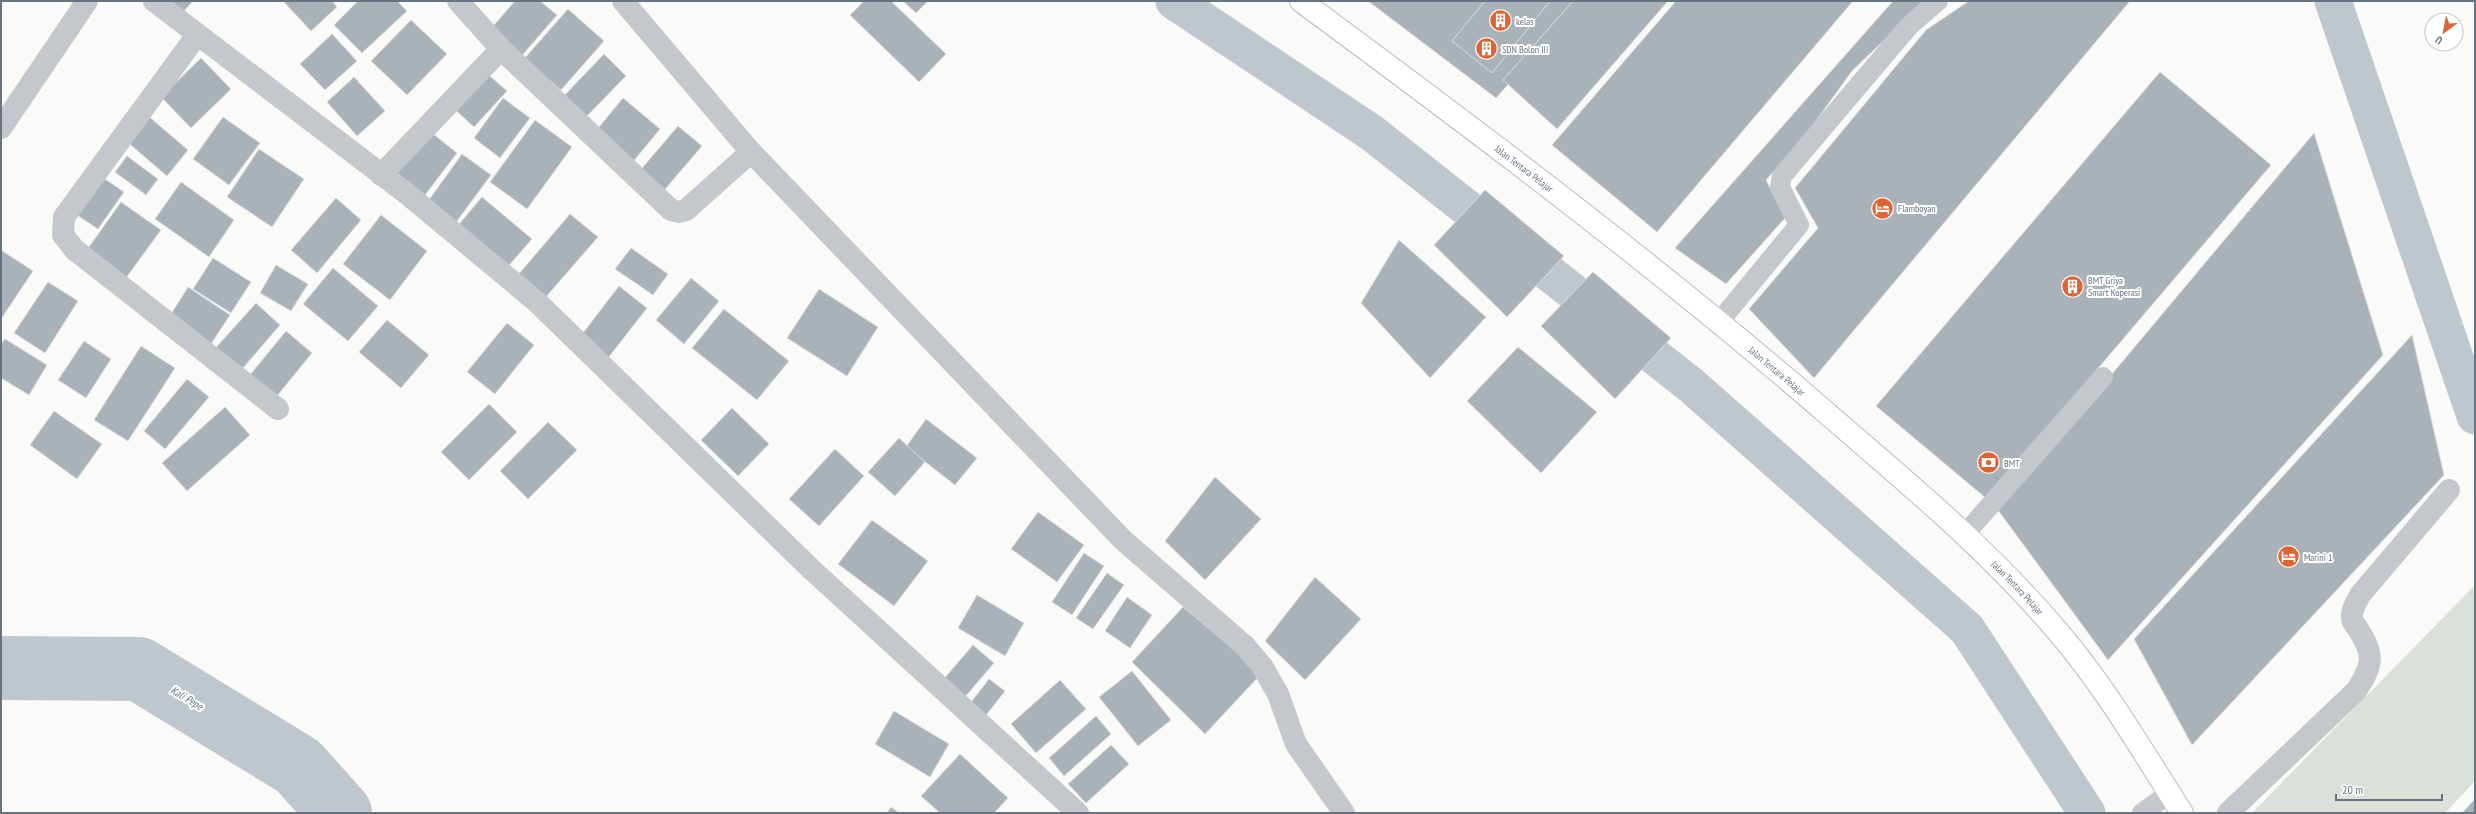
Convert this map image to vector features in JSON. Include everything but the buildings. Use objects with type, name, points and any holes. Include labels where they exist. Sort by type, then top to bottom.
[{"type":"main road","name":"Jalan Tentara Pelajar","points":[[1301,1],[1516,160],[1719,322],[1815,402],[1965,534],[2060,634],[2116,710],[2182,813]]},
{"type":"street","points":[[1,128],[87,1]]},
{"type":"street","points":[[154,1],[381,175],[537,302],[811,569],[1078,813]]},
{"type":"street","points":[[458,1],[501,49],[671,210],[678,212],[686,210],[750,152]]},
{"type":"street","points":[[624,1],[750,152],[1123,540],[1245,646],[1262,666],[1278,694],[1296,744],[1344,813]]},
{"type":"street","points":[[197,34],[64,217],[63,235],[75,250],[278,409]]},
{"type":"street","points":[[381,175],[501,49]]},
{"type":"street","points":[[2228,813],[2356,691],[2365,677],[2371,657],[2369,646],[2352,621],[2353,608],[2360,595],[2449,490]]},
{"type":"lane","points":[[1719,322],[1799,225],[1780,188],[1782,176],[1909,26],[1938,1]]},
{"type":"lane","points":[[1965,534],[2103,377]]},
{"type":"lane","points":[[2142,813],[2169,794]]},
{"type":"shaded area","points":[[2475,585],[2475,781],[2445,813],[2252,813]]},
{"type":"waterway","points":[[1174,1],[1372,133],[1692,386],[1967,629],[2087,813]]},
{"type":"waterway","points":[[2333,1],[2475,416]]},
{"type":"waterway","name":"Kali Pepe","points":[[1,668],[139,669],[298,766],[340,813]]},
{"type":"place","name":"kelas","points":[[1501,21]]},
{"type":"place","name":"SDN Bolon III","points":[[1486,49]]},
{"type":"place","name":"Flamboyan","points":[[1882,208]]},
{"type":"place","name":"BMT Griya Smart Koperasi","points":[[2073,286]]},
{"type":"place","name":"BMT","points":[[1989,463]]},
{"type":"place","name":"Marini 1","points":[[2288,557]]}]
